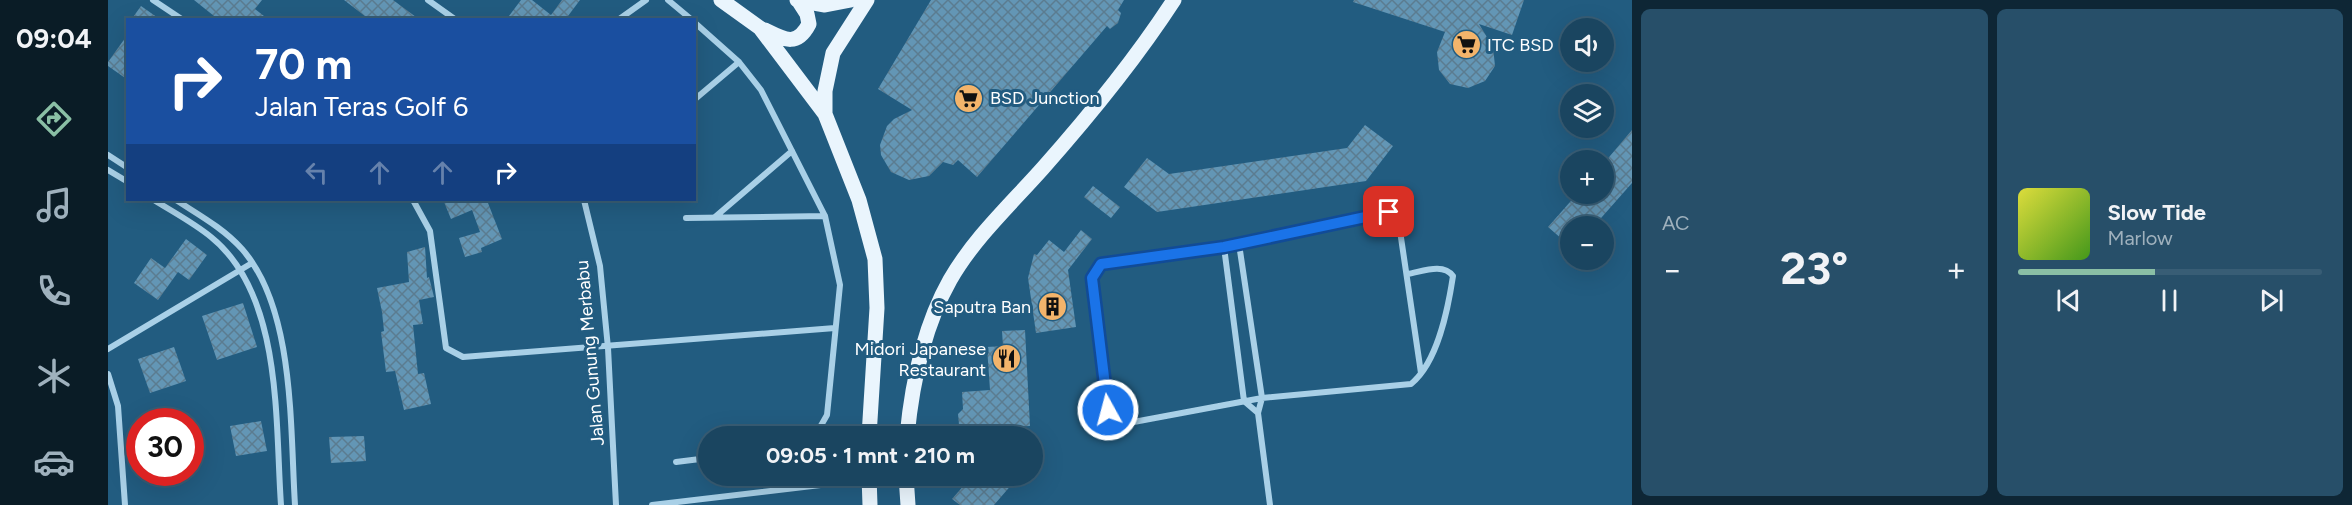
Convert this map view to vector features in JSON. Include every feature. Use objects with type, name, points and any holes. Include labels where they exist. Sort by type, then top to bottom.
[{"type":"main road","points":[[721,0],[760,28],[780,38],[795,40],[801,37],[809,24],[807,14],[797,0]]},
{"type":"main road","points":[[797,0],[825,5],[851,0]]},
{"type":"main road","points":[[825,114],[825,91],[833,53],[867,0]]},
{"type":"main road","points":[[908,426],[923,352],[935,310],[950,280],[973,246],[1088,117],[1144,46],[1174,0]]},
{"type":"main road","points":[[760,28],[825,114],[859,200],[875,259],[877,308],[870,426]]},
{"type":"main road","points":[[869,486],[870,505]]},
{"type":"main road","points":[[907,486],[908,505]]},
{"type":"street","points":[[153,0],[180,18]]},
{"type":"street","points":[[428,0],[453,18]]},
{"type":"street","points":[[621,18],[646,0]]},
{"type":"street","points":[[668,0],[689,18]]},
{"type":"street","points":[[696,24],[739,62],[761,90],[825,216],[835,251],[840,285],[827,415],[821,426]]},
{"type":"street","points":[[696,98],[739,62]]},
{"type":"street","points":[[714,218],[792,151]]},
{"type":"street","points":[[108,155],[126,167]]},
{"type":"street","points":[[108,170],[126,181]]},
{"type":"street","points":[[156,201],[212,238],[239,272],[255,301],[266,334],[281,505]]},
{"type":"street","points":[[178,201],[224,231],[260,273],[281,333],[295,505]]},
{"type":"street","points":[[414,201],[430,231],[446,348],[455,355],[463,357],[608,348],[836,328]]},
{"type":"street","name":"Jalan Gunung Merbabu","points":[[584,201],[600,266],[608,348],[616,505]]},
{"type":"street","points":[[1407,274],[1441,268],[1449,271],[1453,276],[1445,321],[1434,349],[1421,373],[1411,384],[1262,398],[1123,424],[1114,421],[1108,410],[1092,278],[1097,268],[1106,262],[1224,247],[1389,212],[1398,220],[1421,373]]},
{"type":"street","points":[[686,218],[825,216]]},
{"type":"street","points":[[1239,244],[1262,398],[1258,413],[1270,505]]},
{"type":"street","points":[[1224,247],[1244,401],[1258,413]]},
{"type":"street","points":[[108,349],[239,272],[252,262]]},
{"type":"street","points":[[108,374],[118,406],[125,505]]},
{"type":"street","points":[[676,462],[698,459]]},
{"type":"street","points":[[652,505],[812,486]]},
{"type":"building","points":[[194,0],[262,0],[255,9],[266,18],[216,18]]},
{"type":"building","points":[[344,0],[393,0],[417,18],[367,18]]},
{"type":"building","points":[[521,0],[532,0],[551,15],[562,0],[580,0],[566,18],[508,18]]},
{"type":"building","name":"BSD Junction","points":[[931,0],[1124,0],[1118,10],[1121,13],[1118,23],[1110,29],[1107,26],[977,177],[958,160],[953,165],[943,162],[929,176],[909,180],[891,172],[881,155],[880,145],[887,126],[894,119],[912,110],[878,89]]},
{"type":"building","name":"ITC BSD","points":[[1354,0],[1524,0],[1512,35],[1479,24],[1493,47],[1495,66],[1485,81],[1468,88],[1450,84],[1439,70],[1437,52],[1445,32],[1353,2]]},
{"type":"building","points":[[141,6],[158,18],[132,18]]},
{"type":"building","points":[[126,37],[126,79],[108,66],[108,62]]},
{"type":"building","points":[[1365,125],[1393,146],[1366,181],[1157,212],[1124,187],[1147,158],[1169,174],[1347,148]]},
{"type":"building","points":[[1632,130],[1632,183],[1614,203],[1614,151]]},
{"type":"building","points":[[1093,186],[1120,207],[1111,218],[1084,197]]},
{"type":"building","points":[[494,201],[488,203],[502,239],[481,248],[482,252],[465,257],[459,238],[480,232],[472,210],[451,219],[444,202]]},
{"type":"building","points":[[1568,204],[1613,204],[1603,216],[1560,216],[1560,237],[1548,227]]},
{"type":"building","points":[[1081,230],[1092,239],[1068,270],[1076,327],[1036,333],[1028,278],[1034,254],[1037,255],[1049,240],[1064,252]]},
{"type":"building","points":[[186,239],[207,255],[189,280],[178,272],[158,300],[134,283],[151,258],[165,268]]},
{"type":"building","points":[[425,247],[427,278],[429,277],[434,297],[419,300],[423,324],[413,325],[418,374],[424,373],[431,404],[404,410],[395,371],[386,372],[381,332],[384,331],[382,312],[377,288],[409,282],[407,252]]},
{"type":"building","points":[[243,303],[257,347],[217,360],[202,316]]},
{"type":"building","points":[[1025,330],[1030,426],[959,426],[958,414],[963,409],[962,392],[990,390],[987,347],[1003,346],[1002,331]]},
{"type":"building","points":[[174,347],[186,381],[150,393],[138,359]]},
{"type":"building","points":[[261,421],[267,451],[236,456],[230,426]]},
{"type":"building","points":[[364,436],[366,461],[331,463],[329,437]]},
{"type":"building","points":[[963,486],[1010,486],[994,505],[960,505],[952,499]]},
{"type":"place","name":"ITC BSD","points":[[1466,45]]},
{"type":"place","name":"BSD Junction","points":[[969,98]]},
{"type":"place","name":"Saputra Ban","points":[[1052,307]]},
{"type":"place","name":"Midori Japanese Restaurant","points":[[1007,359]]},
{"type":"route","points":[[1108,410],[1092,278],[1101,264],[1224,247],[1389,212]]}]
